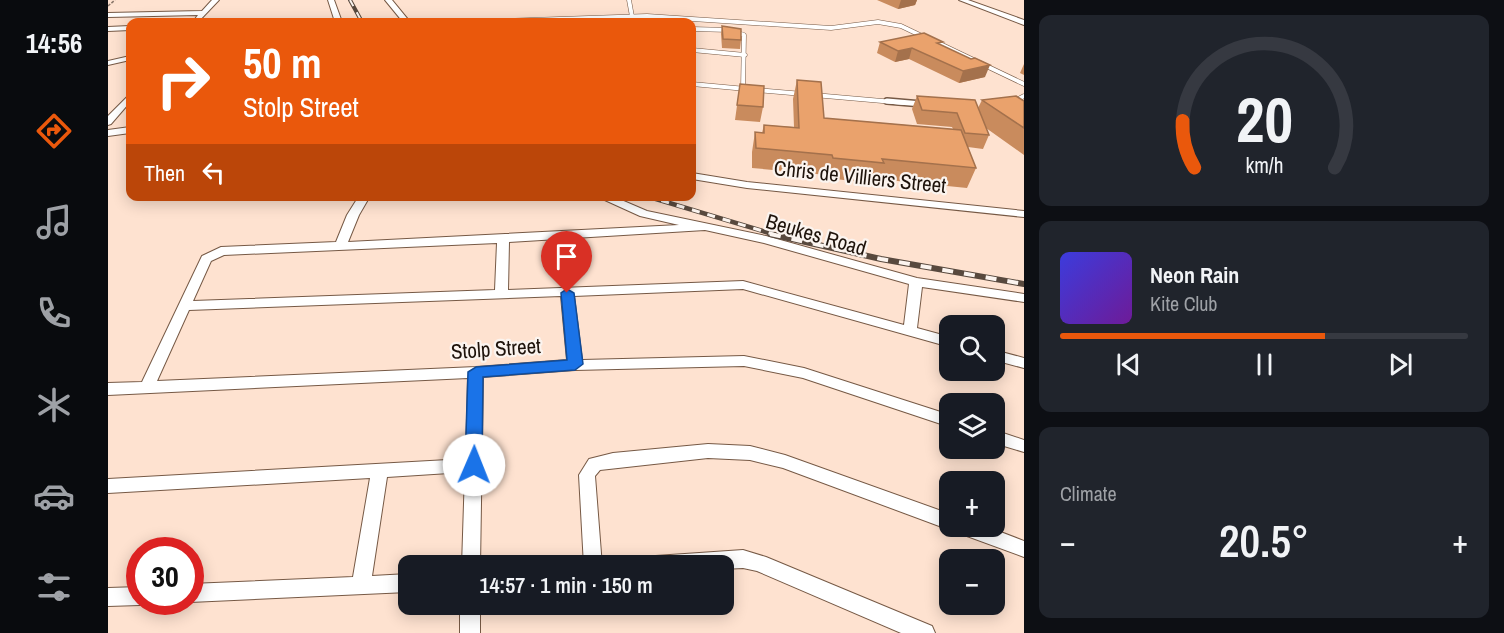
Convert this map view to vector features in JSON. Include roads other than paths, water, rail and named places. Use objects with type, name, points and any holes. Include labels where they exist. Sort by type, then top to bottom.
[{"type":"street","points":[[200,18],[216,0]]},
{"type":"street","points":[[331,0],[338,18]]},
{"type":"street","points":[[388,0],[403,18]]},
{"type":"street","points":[[962,0],[1024,23]]},
{"type":"street","points":[[108,15],[204,13]]},
{"type":"street","points":[[108,29],[126,28]]},
{"type":"street","points":[[109,62],[126,59]]},
{"type":"street","points":[[108,122],[126,102]]},
{"type":"street","points":[[108,133],[126,131]]},
{"type":"street","name":"Chris de Villiers Street","points":[[696,177],[747,185],[1024,214]]},
{"type":"street","points":[[341,245],[349,222],[362,201]]},
{"type":"street","name":"Beukes Road","points":[[613,201],[644,214],[766,240],[916,282],[1024,298]]},
{"type":"street","points":[[147,387],[206,259],[216,252],[705,227]]},
{"type":"street","points":[[501,294],[503,239]]},
{"type":"street","points":[[910,331],[916,282]]},
{"type":"street","points":[[185,306],[750,285],[939,339]]},
{"type":"street","points":[[567,293],[575,364]]},
{"type":"street","points":[[1005,358],[1024,363]]},
{"type":"street","name":"Stolp Street","points":[[108,388],[476,372],[575,364],[719,360],[757,362],[804,373],[939,417]]},
{"type":"street","points":[[471,555],[476,372]]},
{"type":"street","points":[[1005,440],[1024,446]]},
{"type":"street","points":[[592,555],[587,475],[595,464],[613,460],[725,451],[761,454],[939,518]]},
{"type":"street","points":[[108,486],[474,465]]},
{"type":"street","points":[[361,585],[380,472]]},
{"type":"street","points":[[992,537],[1024,549]]},
{"type":"street","points":[[734,559],[743,558],[759,563],[925,633]]},
{"type":"street","points":[[204,592],[398,583]]},
{"type":"street","points":[[108,597],[126,596]]},
{"type":"street","points":[[470,615],[470,633]]},
{"type":"lane","points":[[629,0],[632,17]]},
{"type":"lane","points":[[600,18],[650,18]]},
{"type":"lane","points":[[696,21],[831,28],[874,22],[891,23],[1024,84]]},
{"type":"lane","points":[[696,29],[742,33],[746,38],[744,89]]},
{"type":"lane","points":[[696,50],[745,55]]},
{"type":"lane","points":[[696,84],[926,104]]},
{"type":"lane","points":[[1006,105],[1024,96]]},
{"type":"railway","points":[[350,0],[360,18]]},
{"type":"railway","points":[[663,201],[776,235]]},
{"type":"railway","points":[[770,234],[881,259],[1024,284]]}]
